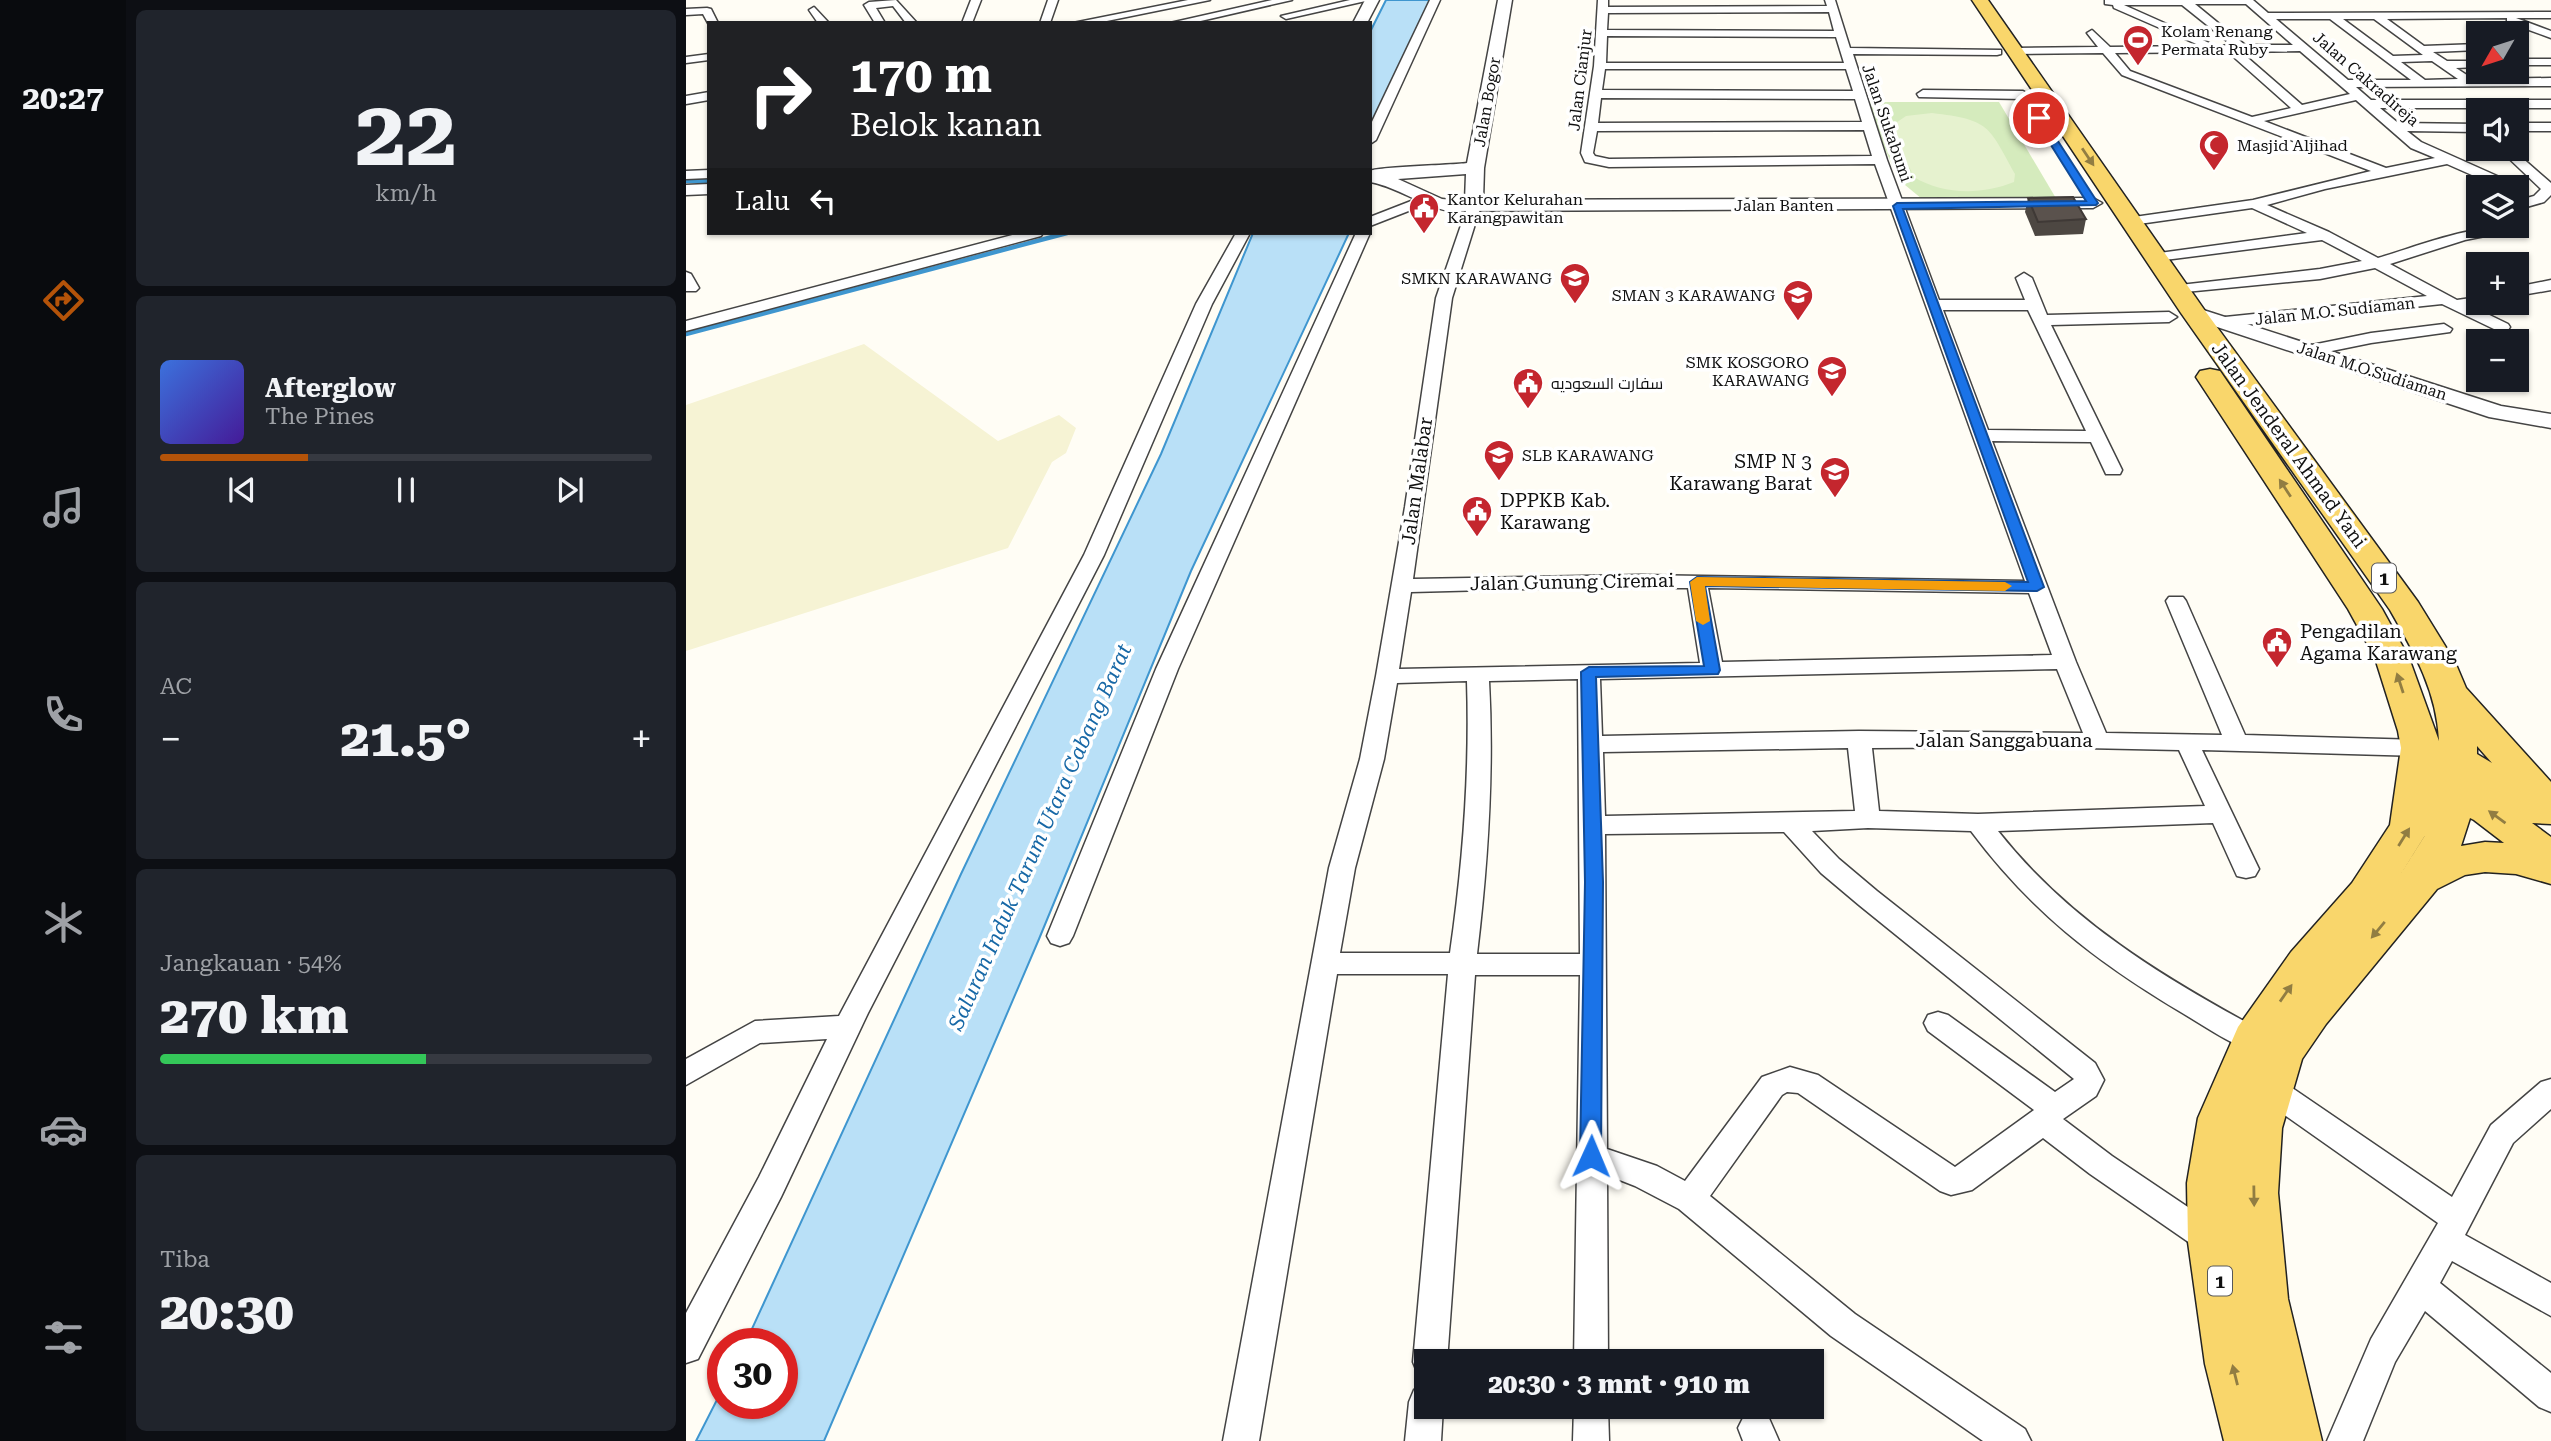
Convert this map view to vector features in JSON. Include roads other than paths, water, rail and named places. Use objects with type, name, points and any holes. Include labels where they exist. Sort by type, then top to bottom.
[{"type":"main road","name":"Jalan Jenderal Ahmad Yani","points":[[1963,0],[2006,51],[2132,221],[2192,310],[2406,609],[2437,662],[2450,694],[2457,728],[2457,777],[2449,826],[2440,848],[2422,878],[2310,1011],[2281,1053],[2250,1111]]},
{"type":"main road","name":"Jalan Jenderal Ahmad Yani","points":[[1980,0],[2006,51],[2023,94],[2051,138]]},
{"type":"main road","name":"Jalan Jenderal Ahmad Yani","points":[[2087,194],[2192,310],[2392,659],[2417,731],[2419,764],[2410,827],[2367,894],[2306,964],[2253,1040],[2250,1111]]},
{"type":"main road","points":[[2450,694],[2527,778],[2551,810]]},
{"type":"main road","points":[[2419,764],[2457,777],[2551,819]]},
{"type":"main road","points":[[2457,777],[2488,810],[2551,858]]},
{"type":"main road","points":[[2422,878],[2448,863],[2483,856],[2508,857],[2551,869]]},
{"type":"main road","name":"1","points":[[2250,1111],[2212,1184],[2214,1242],[2232,1364],[2252,1441]]},
{"type":"main road","name":"1","points":[[2250,1111],[2253,1193],[2262,1299],[2294,1441]]},
{"type":"street","points":[[968,21],[976,0]]},
{"type":"street","points":[[1046,21],[1053,0]]},
{"type":"street","points":[[1091,21],[1205,0]]},
{"type":"street","points":[[1185,21],[1287,0]]},
{"type":"street","points":[[1286,16],[1365,0]]},
{"type":"street","points":[[1361,21],[1371,0]]},
{"type":"street","points":[[1372,136],[1435,0]]},
{"type":"street","name":"Jalan Bogor","points":[[1474,205],[1475,168],[1505,0]]},
{"type":"street","points":[[2106,1],[2247,0]]},
{"type":"street","name":"Jalan Cakradireja","points":[[2247,0],[2416,145],[2481,175]]},
{"type":"street","points":[[2106,1],[2218,49]]},
{"type":"street","points":[[2184,1],[2299,109]]},
{"type":"street","points":[[879,21],[869,5],[896,2],[910,21]]},
{"type":"street","points":[[1120,17],[1126,2]]},
{"type":"street","points":[[1603,5],[1831,5]]},
{"type":"street","name":"Jalan Cianjur","points":[[1603,5],[1600,66],[1587,153],[1593,161],[1880,160]]},
{"type":"street","name":"Jalan Sukabumi","points":[[1831,5],[1846,51],[1848,66],[1880,160],[2065,662],[2097,738]]},
{"type":"street","points":[[2527,5],[2550,15]]},
{"type":"street","points":[[686,12],[705,10],[712,21]]},
{"type":"street","points":[[814,10],[822,21]]},
{"type":"street","points":[[2498,14],[2551,35]]},
{"type":"street","points":[[2267,16],[2334,18],[2550,15]]},
{"type":"street","points":[[2378,17],[2466,79]]},
{"type":"street","points":[[2334,18],[2450,104]]},
{"type":"street","points":[[1603,33],[1841,34]]},
{"type":"street","points":[[2092,33],[2126,73],[2382,172]]},
{"type":"street","points":[[2421,49],[2466,47]]},
{"type":"street","points":[[1846,51],[2304,48]]},
{"type":"street","points":[[2388,59],[2466,63]]},
{"type":"street","points":[[2529,62],[2550,61]]},
{"type":"street","points":[[1600,66],[1848,66]]},
{"type":"street","points":[[2529,82],[2551,82]]},
{"type":"street","points":[[2347,84],[2466,83]]},
{"type":"street","points":[[1596,94],[1859,95]]},
{"type":"street","points":[[1923,94],[2023,94]]},
{"type":"street","points":[[686,100],[707,96]]},
{"type":"street","points":[[2250,121],[2299,109],[2363,100],[2450,104],[2551,104]]},
{"type":"street","points":[[1591,127],[1870,126]]},
{"type":"street","points":[[2394,127],[2466,128]]},
{"type":"street","points":[[2529,127],[2551,127]]},
{"type":"street","points":[[2536,127],[2551,138]]},
{"type":"street","points":[[2132,221],[2254,204],[2382,172],[2445,160]]},
{"type":"street","points":[[2519,161],[2547,186],[2545,201]]},
{"type":"street","points":[[1372,171],[1402,174],[1475,168]]},
{"type":"street","points":[[686,175],[707,174]]},
{"type":"street","points":[[1372,177],[1393,182],[1424,200]]},
{"type":"street","points":[[686,190],[707,189]]},
{"type":"street","name":"Jalan Banten","points":[[1424,200],[1435,204],[1474,205],[1897,206],[2087,194]]},
{"type":"street","points":[[1372,221],[1424,200]]},
{"type":"street","points":[[2254,204],[2378,262],[2502,327]]},
{"type":"street","name":"Jalan Malabar","points":[[1241,1441],[1342,868],[1372,759],[1387,676],[1444,298],[1474,205]]},
{"type":"street","points":[[686,326],[1028,235]]},
{"type":"street","points":[[686,1347],[769,1187],[847,1027],[1094,555],[1204,304],[1242,235]]},
{"type":"street","points":[[1060,936],[1090,855],[1245,490],[1362,235]]},
{"type":"street","points":[[2157,257],[2323,235]]},
{"type":"street","points":[[1933,305],[2038,313],[2192,310],[2300,278],[2378,262],[2466,235]]},
{"type":"street","points":[[686,338],[912,277]]},
{"type":"street","points":[[2024,278],[2113,470]]},
{"type":"street","points":[[2529,289],[2551,285]]},
{"type":"street","name":"Jalan M.O. Sudiaman","points":[[2192,310],[2466,302]]},
{"type":"street","name":"Jalan M.O.Sudiaman","points":[[2192,310],[2307,351],[2497,412],[2551,421]]},
{"type":"street","points":[[2307,351],[2371,338],[2444,329]]},
{"type":"street","points":[[1981,435],[2098,436]]},
{"type":"street","name":"Jalan Gunung Ciremai","points":[[1401,586],[1521,582],[1697,582],[2037,587]]},
{"type":"street","points":[[1697,582],[1712,670]]},
{"type":"street","points":[[2176,601],[2237,743]]},
{"type":"street","points":[[1387,676],[2065,662]]},
{"type":"street","points":[[1589,672],[1594,882],[1591,965],[1591,1349]]},
{"type":"street","points":[[1431,1349],[1462,965],[1472,888],[1481,748],[1478,673]]},
{"type":"street","name":"Jalan Sanggabuana","points":[[1589,744],[2097,738],[2359,744],[2419,764]]},
{"type":"street","points":[[1858,739],[1868,818]]},
{"type":"street","points":[[2187,742],[2246,869]]},
{"type":"street","points":[[1592,825],[1790,823],[1868,818],[1978,822],[2221,814]]},
{"type":"street","points":[[1978,822],[2043,899],[2110,953],[2174,996],[2253,1040]]},
{"type":"street","points":[[1690,1199],[1772,1086],[1781,1079],[1793,1079],[1808,1084],[1951,1181],[1961,1180],[2086,1087],[2090,1080],[2085,1071],[1830,866],[1790,823]]},
{"type":"street","points":[[1325,964],[1591,965]]},
{"type":"street","points":[[1938,1023],[2049,1114],[2101,1166],[2214,1242]]},
{"type":"street","points":[[686,1073],[755,1032],[847,1027]]},
{"type":"street","points":[[2344,1441],[2383,1351],[2421,1287],[2502,1134],[2551,1091]]},
{"type":"street","points":[[2250,1111],[2452,1229],[2551,1300]]},
{"type":"street","points":[[1591,1156],[1646,1176],[1690,1199],[1843,1325],[1931,1388],[2013,1441]]},
{"type":"street","points":[[2421,1287],[2551,1395]]},
{"type":"street","points":[[1423,1441],[1425,1419]]},
{"type":"street","points":[[1591,1419],[1591,1441]]},
{"type":"water","points":[[1386,0],[1431,0],[1372,130],[1372,28]]},
{"type":"water","name":"Saluran Induk Tarum Utara Cabang Barat","points":[[1252,235],[1348,235],[1191,571],[1039,939],[824,1441],[696,1441],[707,1419],[798,1419],[798,1328],[752,1328],[961,874],[1161,454]]},
{"type":"waterway","points":[[686,181],[707,181]]},
{"type":"waterway","points":[[686,334],[1059,235]]},
{"type":"place","name":"Kolam Renang Permata Ruby","points":[[2138,67]]},
{"type":"place","name":"Masjid Aljihad","points":[[2214,172]]},
{"type":"place","name":"Kantor Kelurahan Karangpawitan","points":[[1424,235]]},
{"type":"place","name":"SMKN KARAWANG","points":[[1575,305]]},
{"type":"place","name":"SMAN 3 KARAWANG","points":[[1798,322]]},
{"type":"place","name":"SMK KOSGORO KARAWANG","points":[[1832,398]]},
{"type":"place","name":"سفارت السعوديه","points":[[1528,410]]},
{"type":"place","name":"SLB KARAWANG","points":[[1499,482]]},
{"type":"place","name":"SMP N 3 Karawang Barat","points":[[1835,499]]},
{"type":"place","name":"DPPKB Kab. Karawang","points":[[1477,538]]},
{"type":"place","name":"Pengadilan Agama Karawang","points":[[2277,669]]}]
